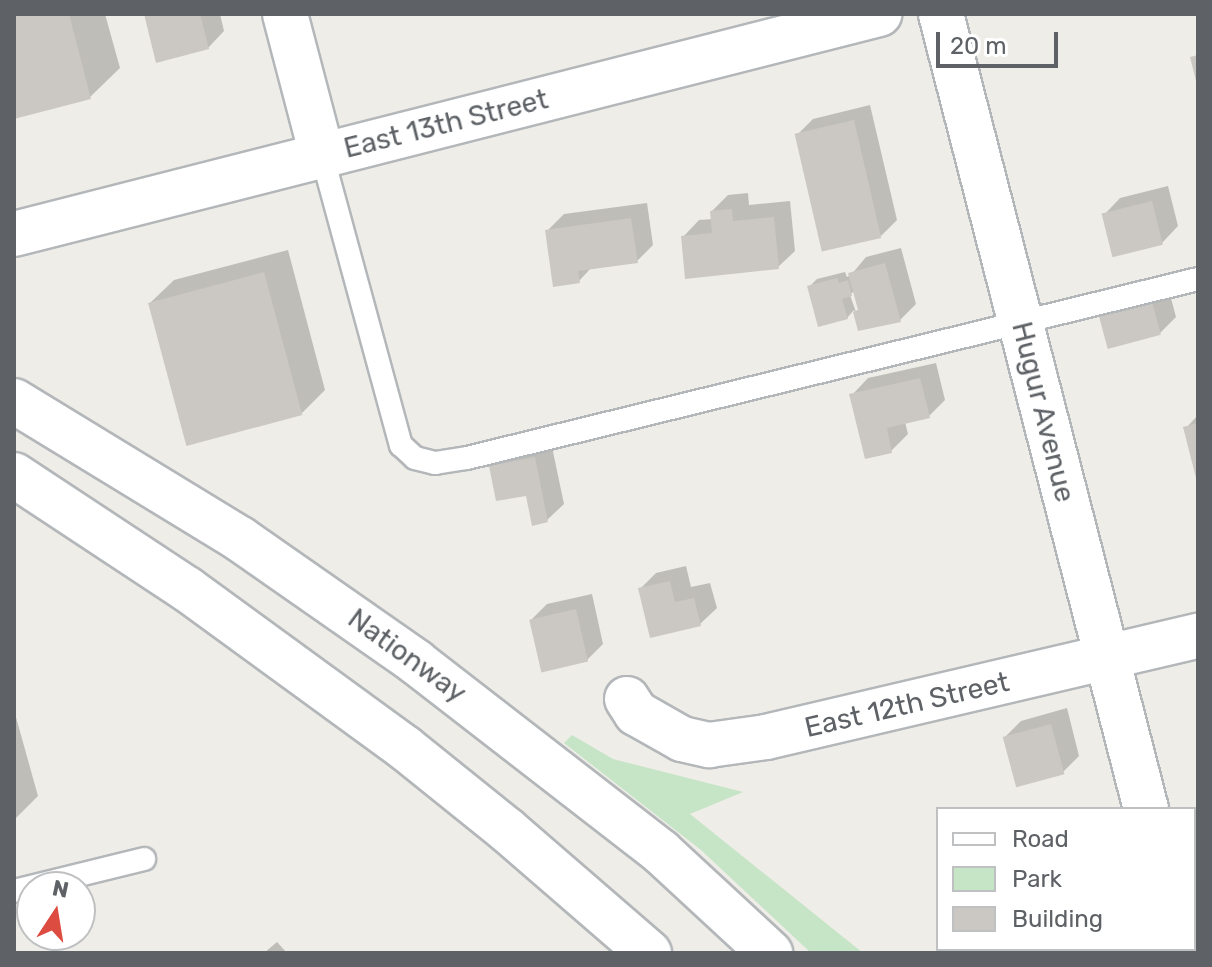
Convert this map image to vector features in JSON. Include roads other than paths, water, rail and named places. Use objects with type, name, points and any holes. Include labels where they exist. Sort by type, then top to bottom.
[{"type":"street","points":[[285,14],[322,155]]},
{"type":"street","name":"East 13th Street","points":[[14,234],[879,14]]},
{"type":"street","name":"Hugur Avenue","points":[[941,14],[1145,807]]},
{"type":"street","name":"Nationway","points":[[14,401],[240,539],[416,662],[661,852],[770,953]]},
{"type":"street","points":[[14,475],[199,598],[405,748],[507,830],[649,953]]},
{"type":"street","name":"East 12th Street","points":[[627,699],[636,713],[682,739],[709,745],[766,737],[1198,636]]},
{"type":"lane","points":[[322,155],[401,445],[415,458],[435,463],[467,458],[1198,279]]},
{"type":"lane","points":[[14,891],[144,859]]}]
